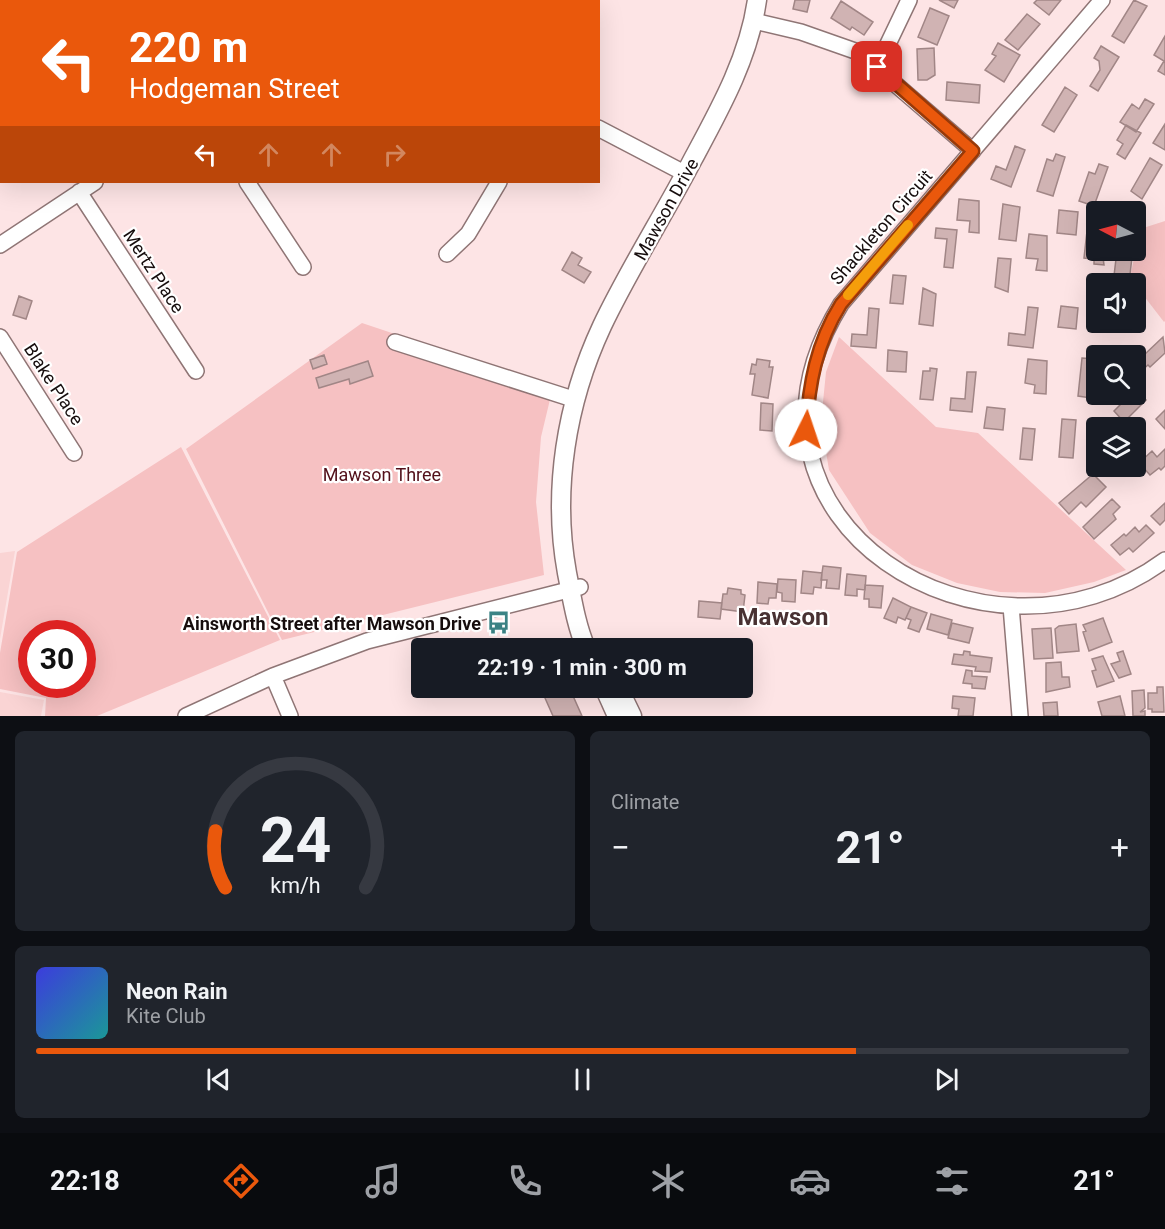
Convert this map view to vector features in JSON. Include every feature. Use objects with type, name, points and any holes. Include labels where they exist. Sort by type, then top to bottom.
[{"type":"main road","name":"Mawson Drive","points":[[584,638],[576,592],[561,538],[561,473],[575,409],[602,327],[720,109],[743,56],[754,21],[757,0]]},
{"type":"main road","name":"Mawson Drive","points":[[576,592],[594,638]]},
{"type":"main road","points":[[609,698],[617,716]]},
{"type":"main road","points":[[623,698],[632,716]]},
{"type":"street","points":[[877,67],[909,0]]},
{"type":"street","name":"Shackleton Circuit","points":[[1102,0],[841,304],[825,330],[813,367],[806,430],[811,460],[822,489],[842,521],[861,545],[909,579],[942,593],[1011,606],[1072,601],[1110,591],[1140,578],[1165,560]]},
{"type":"street","points":[[754,21],[842,45],[858,52],[973,151]]},
{"type":"street","points":[[600,129],[686,174]]},
{"type":"street","points":[[0,245],[93,183]]},
{"type":"street","points":[[248,183],[303,267]]},
{"type":"street","points":[[447,254],[468,234],[498,183]]},
{"type":"street","name":"Mertz Place","points":[[79,192],[196,371]]},
{"type":"street","name":"Blake Place","points":[[0,337],[74,453]]},
{"type":"street","points":[[395,342],[575,409]]},
{"type":"street","points":[[186,716],[273,676],[367,640],[502,608],[508,610],[576,592]]},
{"type":"street","points":[[1011,606],[1020,716]]},
{"type":"street","points":[[273,676],[290,716]]},
{"type":"shaded area","points":[[15,551],[0,639],[0,553]]},
{"type":"shaded area","points":[[0,692],[18,695],[18,698],[44,700],[41,716],[0,716]]},
{"type":"green space","points":[[1165,221],[1164,322],[1146,299],[1146,273],[1131,273],[1133,261],[1146,261],[1146,227]]},
{"type":"green space","name":"Mawson Three","points":[[362,323],[553,387],[541,437],[536,502],[544,575],[282,640],[186,449]]},
{"type":"green space","points":[[839,337],[936,427],[978,433],[1126,570],[1094,582],[1045,593],[1000,592],[957,583],[912,565],[870,533],[829,470],[821,422],[826,372]]},
{"type":"green space","points":[[181,447],[280,640],[97,716],[45,716],[46,698],[96,698],[96,620],[18,620],[18,693],[0,689],[0,653],[17,552]]},
{"type":"building","points":[[795,0],[810,0],[807,12],[793,9]]},
{"type":"building","points":[[939,0],[958,0],[954,8]]},
{"type":"building","points":[[1037,0],[1061,0],[1049,15],[1034,3]]},
{"type":"building","points":[[1134,0],[1147,6],[1124,43],[1112,36]]},
{"type":"building","points":[[841,1],[873,22],[864,35],[852,27],[850,30],[831,18]]},
{"type":"building","points":[[930,8],[949,16],[937,45],[918,37]]},
{"type":"building","points":[[1027,14],[1040,24],[1018,50],[1005,40]]},
{"type":"building","points":[[1165,36],[1165,75],[1158,71],[1164,61],[1154,55]]},
{"type":"building","points":[[998,43],[1020,55],[1004,82],[985,70],[996,56],[992,54]]},
{"type":"building","points":[[1101,46],[1119,57],[1098,91],[1090,86],[1100,70],[1099,61],[1094,58]]},
{"type":"building","points":[[934,48],[935,75],[927,80],[918,80],[917,49]]},
{"type":"building","points":[[947,82],[980,85],[979,103],[946,100]]},
{"type":"building","points":[[1065,87],[1077,95],[1054,132],[1042,125]]},
{"type":"building","points":[[1145,99],[1154,104],[1136,132],[1120,122],[1132,104],[1139,109]]},
{"type":"building","points":[[1165,124],[1165,150],[1153,143]]},
{"type":"building","points":[[1126,125],[1141,133],[1125,159],[1117,154],[1123,144],[1117,140]]},
{"type":"building","points":[[1015,146],[1025,150],[1011,187],[991,179],[996,166],[1006,170]]},
{"type":"building","points":[[1056,154],[1065,157],[1053,196],[1037,191],[1047,159],[1053,161]]},
{"type":"building","points":[[1150,158],[1162,165],[1142,199],[1131,191]]},
{"type":"building","points":[[1099,164],[1108,167],[1096,201],[1086,201],[1086,203],[1079,201],[1089,172],[1095,174]]},
{"type":"building","points":[[959,199],[979,201],[979,233],[969,232],[970,221],[957,220]]},
{"type":"building","points":[[1003,204],[1020,207],[1016,241],[999,239]]},
{"type":"building","points":[[1059,210],[1078,212],[1076,235],[1057,233]]},
{"type":"building","points":[[936,228],[957,230],[953,268],[944,267],[947,239],[935,238]]},
{"type":"building","points":[[1029,234],[1047,236],[1047,271],[1036,270],[1038,259],[1026,258]]},
{"type":"building","points":[[572,252],[582,258],[578,265],[591,272],[584,283],[562,270]]},
{"type":"building","points":[[998,258],[1011,259],[1008,292],[995,287]]},
{"type":"building","points":[[1094,261],[1103,261],[1104,265],[1094,264]]},
{"type":"building","points":[[1116,261],[1132,261],[1130,273],[1114,273]]},
{"type":"building","points":[[893,275],[906,276],[903,304],[890,303]]},
{"type":"building","points":[[923,288],[936,294],[933,326],[919,324]]},
{"type":"building","points":[[19,296],[32,301],[26,319],[13,315]]},
{"type":"building","points":[[1061,306],[1078,308],[1076,329],[1058,327]]},
{"type":"building","points":[[1028,307],[1038,308],[1033,348],[1008,345],[1009,333],[1025,335]]},
{"type":"building","points":[[869,308],[879,309],[876,348],[851,346],[852,334],[867,335]]},
{"type":"building","points":[[1163,337],[1165,353],[1150,367],[1148,365],[1146,367],[1146,353]]},
{"type":"building","points":[[888,350],[907,352],[906,372],[887,371]]},
{"type":"building","points":[[324,355],[327,364],[313,369],[310,360]]},
{"type":"building","points":[[1082,358],[1086,358],[1086,397],[1078,396]]},
{"type":"building","points":[[757,359],[770,361],[769,367],[773,367],[768,398],[752,395],[755,374],[750,374],[752,364],[756,365]]},
{"type":"building","points":[[1028,359],[1047,361],[1046,394],[1034,393],[1035,385],[1025,383]]},
{"type":"building","points":[[368,361],[373,376],[350,384],[349,379],[319,388],[316,378]]},
{"type":"building","points":[[930,368],[937,369],[933,400],[920,399],[923,371],[930,371]]},
{"type":"building","points":[[967,372],[976,372],[972,412],[950,410],[951,398],[965,399]]},
{"type":"building","points":[[761,403],[773,404],[772,431],[760,430]]},
{"type":"building","points":[[1120,405],[1141,405],[1129,417],[1119,417],[1114,411]]},
{"type":"building","points":[[987,407],[1005,409],[1003,430],[984,428]]},
{"type":"building","points":[[1165,410],[1165,429],[1156,419]]},
{"type":"building","points":[[1062,419],[1076,420],[1073,458],[1059,457]]},
{"type":"building","points":[[1023,428],[1035,429],[1032,460],[1020,459]]},
{"type":"building","points":[[1165,449],[1165,466],[1150,475],[1146,471],[1146,457],[1152,451],[1157,457]]},
{"type":"building","points":[[1089,477],[1096,477],[1106,487],[1086,507],[1081,502],[1069,514],[1059,503]]},
{"type":"building","points":[[1112,499],[1120,507],[1113,514],[1116,519],[1094,539],[1083,527]]},
{"type":"building","points":[[1165,503],[1165,520],[1160,525],[1151,516]]},
{"type":"building","points":[[1146,525],[1154,533],[1133,552],[1129,548],[1120,555],[1111,545],[1135,527],[1139,532]]},
{"type":"building","points":[[823,566],[841,568],[839,589],[826,588],[827,580],[821,580]]},
{"type":"building","points":[[803,571],[822,573],[821,588],[814,587],[813,594],[801,593]]},
{"type":"building","points":[[847,574],[866,576],[865,590],[857,589],[857,596],[845,595]]},
{"type":"building","points":[[778,579],[796,580],[795,602],[782,601],[782,593],[777,592]]},
{"type":"building","points":[[758,582],[777,584],[776,598],[769,598],[768,604],[757,603]]},
{"type":"building","points":[[865,585],[883,586],[881,608],[869,607],[869,599],[864,599]]},
{"type":"building","points":[[728,588],[741,590],[741,594],[745,595],[743,612],[721,609],[723,594],[727,594]]},
{"type":"building","points":[[893,598],[911,607],[905,620],[898,617],[896,623],[884,618]]},
{"type":"building","points":[[699,601],[722,603],[720,619],[698,617]]},
{"type":"building","points":[[911,607],[927,613],[919,632],[908,628],[911,620],[906,618]]},
{"type":"building","points":[[931,614],[952,620],[948,635],[927,629]]},
{"type":"building","points":[[1103,618],[1112,642],[1089,651],[1083,625]]},
{"type":"building","points":[[952,623],[973,628],[969,643],[948,638]]},
{"type":"building","points":[[1076,624],[1079,651],[1057,653],[1055,629],[1059,626]]},
{"type":"building","points":[[1051,628],[1053,658],[1034,659],[1032,629]]},
{"type":"building","points":[[964,651],[970,652],[970,655],[992,658],[990,672],[975,671],[976,667],[952,664],[954,654],[963,655]]},
{"type":"building","points":[[1123,651],[1131,674],[1119,678],[1111,664],[1120,661],[1117,653]]},
{"type":"building","points":[[1103,656],[1114,681],[1097,687],[1092,671],[1096,670],[1092,659]]},
{"type":"building","points":[[1061,662],[1062,677],[1069,677],[1070,687],[1046,692],[1046,663]]},
{"type":"building","points":[[966,670],[972,671],[972,676],[987,677],[985,689],[972,688],[972,684],[963,683]]},
{"type":"building","points":[[1157,687],[1163,687],[1164,712],[1152,712],[1152,709],[1148,709],[1148,693],[1157,693]]},
{"type":"building","points":[[1144,690],[1145,708],[1140,712],[1145,711],[1145,716],[1133,716],[1132,691]]},
{"type":"building","points":[[953,696],[975,698],[973,716],[958,716],[959,709],[952,708]]},
{"type":"building","points":[[1120,696],[1125,716],[1102,716],[1098,702]]},
{"type":"building","points":[[545,698],[574,698],[582,716],[553,716]]},
{"type":"building","points":[[1057,702],[1058,716],[1044,716],[1043,703]]},
{"type":"slow traffic","points":[[848,295],[908,225]]},
{"type":"place","name":"Ainsworth Street after Mawson Drive","points":[[499,623]]},
{"type":"district","name":"Mawson","points":[[783,617]]},
{"type":"route","points":[[806,430],[815,358],[825,330],[841,304],[973,151],[877,67]]}]
